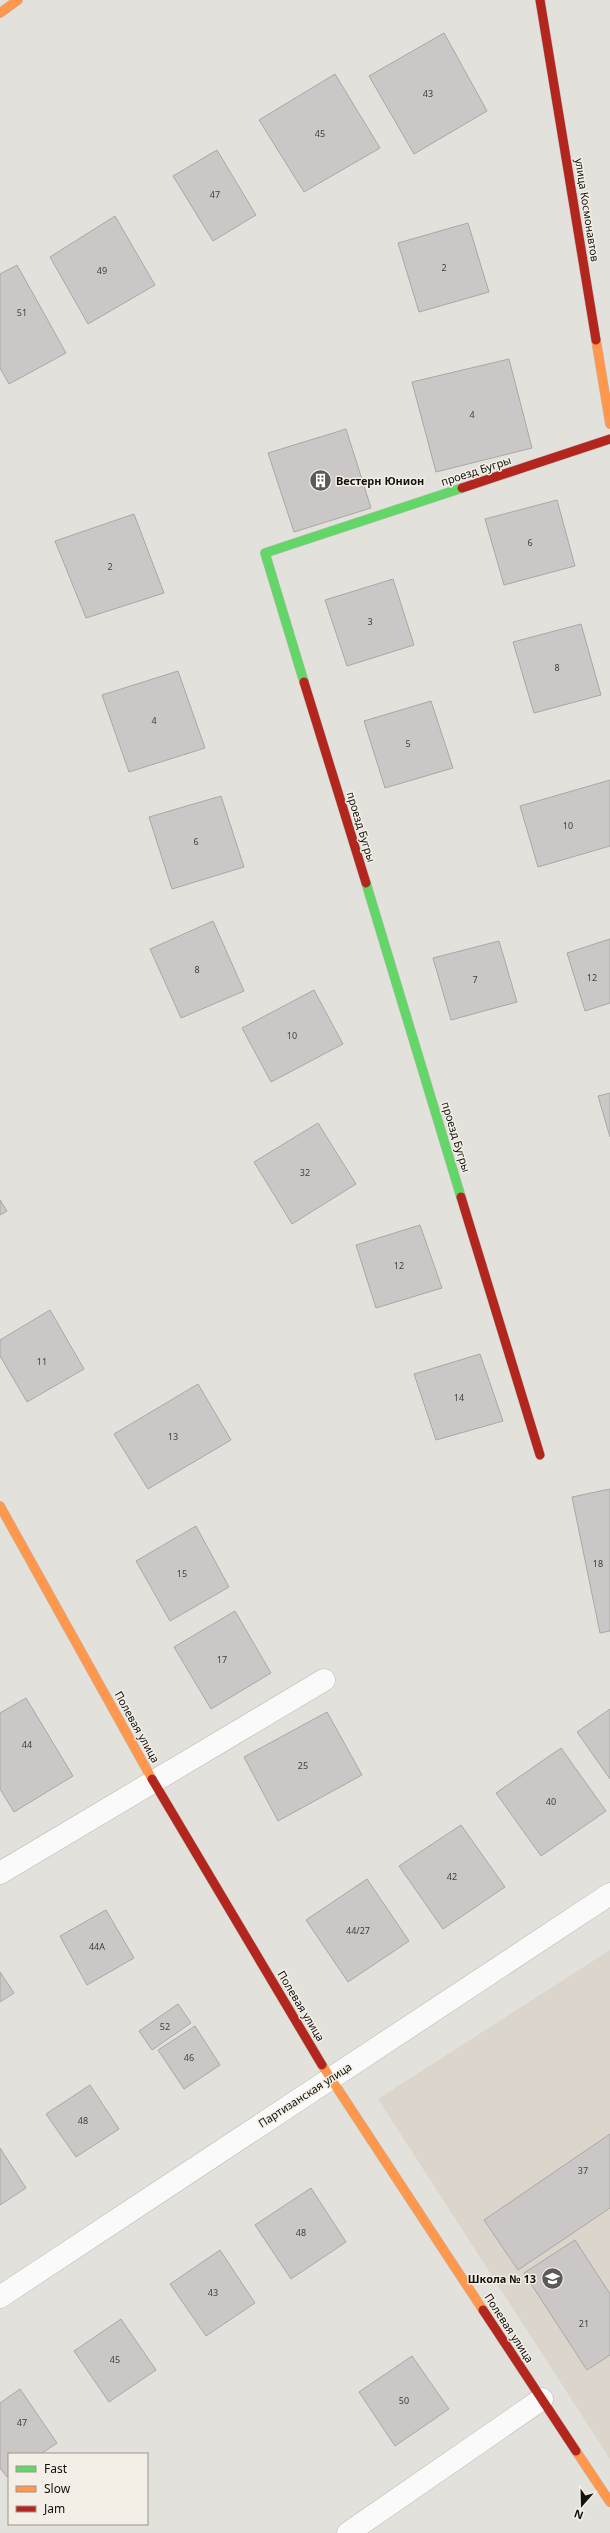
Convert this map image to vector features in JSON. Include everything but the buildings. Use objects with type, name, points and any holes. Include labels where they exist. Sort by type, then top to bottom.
[{"type":"street","points":[[0,13],[18,0]]},
{"type":"street","name":"улица Космонавтов","points":[[540,0],[610,424]]},
{"type":"street","name":"проезд Бугры","points":[[540,1455],[266,554],[610,440]]},
{"type":"street","name":"Полевая улица","points":[[0,1506],[154,1782],[330,2079],[610,2502]]},
{"type":"street","points":[[0,1873],[324,1680]]},
{"type":"street","name":"Партизанская улица","points":[[0,2297],[610,1894]]},
{"type":"street","points":[[348,2533],[542,2399]]},
{"type":"shaded area","name":"Школа № 13","points":[[610,1950],[610,2459],[378,2099]]},
{"type":"traffic: fast","points":[[304,682],[265,553],[462,488]]},
{"type":"traffic: fast","points":[[366,883],[461,1197]]},
{"type":"traffic: slow","points":[[0,13],[18,0]]},
{"type":"traffic: slow","points":[[596,340],[610,424]]},
{"type":"traffic: slow","points":[[0,1506],[152,1779]]},
{"type":"traffic: slow","points":[[322,2065],[483,2310]]},
{"type":"traffic: slow","points":[[576,2451],[610,2502]]},
{"type":"traffic: jam","points":[[540,0],[596,340]]},
{"type":"traffic: jam","points":[[462,488],[610,439]]},
{"type":"traffic: jam","points":[[304,682],[366,883]]},
{"type":"traffic: jam","points":[[461,1197],[540,1455]]},
{"type":"traffic: jam","points":[[152,1779],[322,2065]]},
{"type":"traffic: jam","points":[[483,2310],[576,2451]]},
{"type":"place","name":"Вестерн Юнион","points":[[320,481]]},
{"type":"place","name":"Школа № 13","points":[[552,2279]]}]
